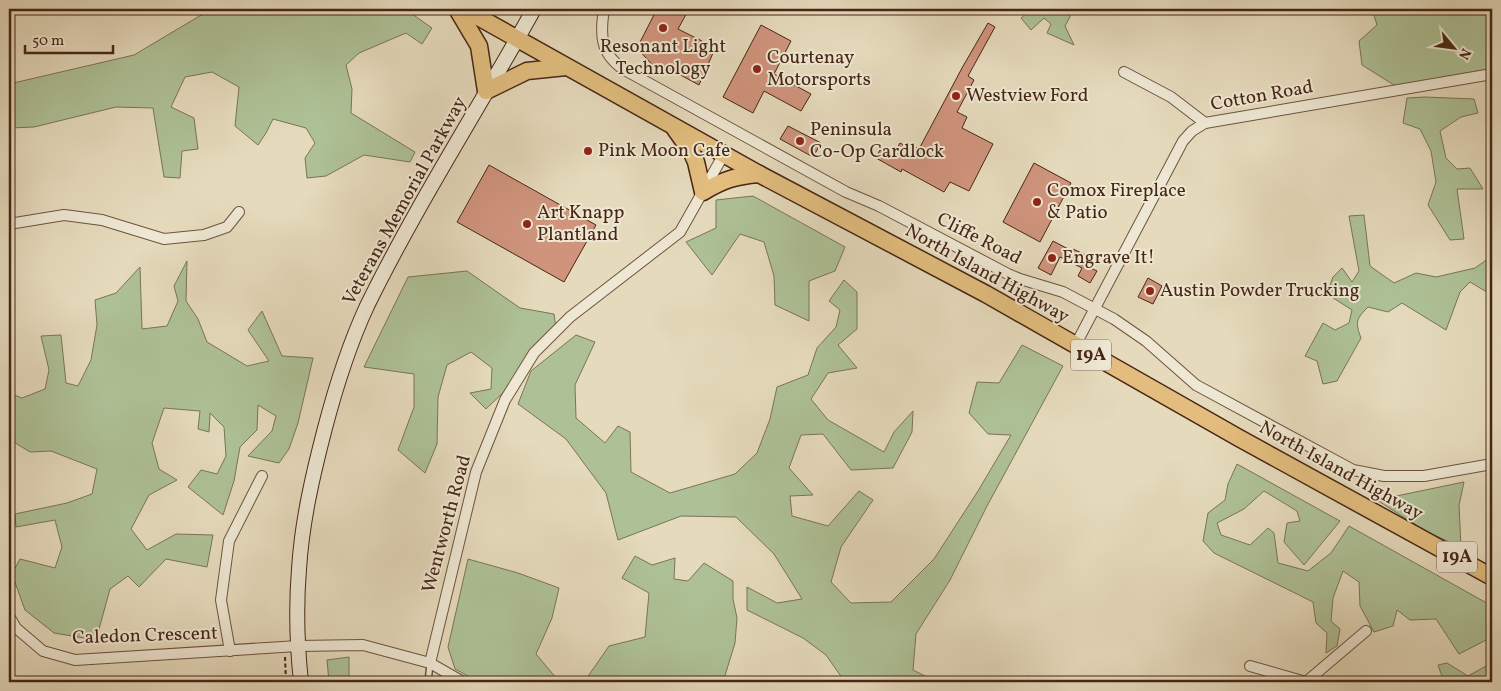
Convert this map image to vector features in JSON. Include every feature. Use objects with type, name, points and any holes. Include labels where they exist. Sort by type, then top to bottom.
[{"type":"main road","points":[[457,9],[479,46],[486,91],[527,71],[566,67]]},
{"type":"main road","name":"19A","points":[[464,9],[566,67]]},
{"type":"main road","name":"Veterans Memorial Parkway","points":[[301,682],[291,646],[298,569],[308,495],[332,398],[348,352],[367,308],[405,232],[534,9]]},
{"type":"main road","name":"North Island Highway","points":[[566,67],[759,174],[986,294],[1075,346],[1492,577]]},
{"type":"main road","points":[[673,126],[692,153],[703,192],[719,182],[735,176],[759,174]]},
{"type":"street","name":"Cliffe Road","points":[[604,9],[602,31],[604,48],[623,69],[846,192],[879,206],[1008,274],[1063,292],[1095,309],[1140,336],[1196,385],[1353,470],[1384,476],[1424,476],[1492,464]]},
{"type":"street","points":[[1124,72],[1171,96],[1205,123]]},
{"type":"street","name":"Cotton Road","points":[[1075,346],[1183,141],[1192,131],[1205,123],[1492,74]]},
{"type":"street","name":"Wentworth Road","points":[[430,663],[476,472],[505,400],[534,353],[570,317],[680,232],[724,154]]},
{"type":"street","points":[[9,224],[64,215],[102,220],[164,239],[204,235],[227,227],[239,212]]},
{"type":"street","points":[[230,651],[221,600],[229,541],[262,476]]},
{"type":"street","name":"Caledon Crescent","points":[[9,616],[16,628],[43,651],[75,660],[291,646]]},
{"type":"street","points":[[1250,666],[1306,682],[1366,631]]},
{"type":"street","points":[[291,646],[364,645],[430,663],[462,682]]},
{"type":"lane","points":[[428,682],[430,663]]},
{"type":"path","points":[[286,682],[291,646]]},
{"type":"green space","points":[[210,9],[405,9],[432,28],[422,44],[406,33],[359,53],[346,65],[352,89],[351,113],[415,152],[410,162],[364,155],[326,176],[307,178],[305,158],[315,143],[306,128],[273,119],[258,145],[235,126],[239,87],[212,72],[185,77],[171,107],[194,118],[198,149],[182,151],[180,178],[164,177],[153,108],[116,107],[34,127],[9,128],[9,84],[134,55]]},
{"type":"green space","points":[[1032,9],[1069,9],[1070,17],[1065,26],[1074,45],[1047,33],[1051,24],[1044,18],[1031,30],[1021,18]]},
{"type":"green space","points":[[1372,9],[1492,9],[1492,74],[1402,90],[1362,65],[1359,41],[1377,25]]},
{"type":"green space","points":[[1407,98],[1474,99],[1478,113],[1461,117],[1440,131],[1446,158],[1457,169],[1470,168],[1483,189],[1457,189],[1464,239],[1450,240],[1428,205],[1436,182],[1431,151],[1420,129],[1403,123]]},
{"type":"green space","points":[[753,196],[845,247],[835,271],[809,281],[809,321],[775,305],[774,276],[764,242],[740,234],[712,275],[686,242],[716,228],[716,200]]},
{"type":"green space","points":[[1364,215],[1370,266],[1394,283],[1416,273],[1436,277],[1475,268],[1492,256],[1492,289],[1485,291],[1470,282],[1460,292],[1446,330],[1402,303],[1388,312],[1368,307],[1359,318],[1357,324],[1361,338],[1337,381],[1323,384],[1317,361],[1305,356],[1323,323],[1335,330],[1349,323],[1352,310],[1327,294],[1333,277],[1342,268],[1352,282],[1359,271],[1349,216]]},
{"type":"green space","points":[[187,261],[186,301],[198,319],[207,342],[247,366],[269,361],[248,330],[262,311],[282,356],[313,358],[298,423],[289,449],[279,463],[248,456],[272,431],[276,416],[258,405],[257,430],[240,447],[234,481],[223,515],[188,487],[201,470],[217,474],[226,456],[224,427],[210,413],[209,432],[198,429],[200,411],[164,408],[152,443],[159,469],[177,480],[149,495],[131,529],[147,550],[176,534],[213,535],[207,567],[166,559],[139,587],[128,576],[110,589],[96,640],[54,633],[25,610],[12,574],[20,559],[55,568],[62,547],[55,520],[16,527],[15,514],[67,503],[92,494],[97,469],[51,451],[30,452],[9,439],[9,393],[22,398],[45,389],[49,370],[41,336],[61,335],[66,383],[78,386],[91,360],[97,325],[95,300],[116,293],[140,267],[142,329],[167,326],[178,301],[174,286]]},
{"type":"green space","points":[[467,271],[520,308],[554,314],[556,329],[509,387],[486,409],[470,393],[491,389],[492,368],[471,352],[447,365],[438,397],[437,444],[425,473],[398,450],[414,407],[414,374],[364,367],[408,277]]},
{"type":"green space","points":[[844,280],[857,292],[857,329],[838,345],[857,368],[828,373],[811,399],[828,420],[884,452],[894,432],[913,411],[912,432],[893,468],[851,470],[823,434],[801,435],[789,468],[813,495],[790,496],[792,516],[828,526],[859,491],[873,500],[841,547],[831,582],[851,603],[891,602],[934,559],[978,491],[1011,435],[988,434],[969,413],[977,382],[999,383],[1022,345],[1063,366],[987,506],[950,580],[916,634],[913,670],[937,682],[845,682],[826,655],[803,638],[747,610],[747,587],[777,603],[802,599],[774,554],[736,517],[681,516],[618,540],[606,493],[566,439],[518,404],[531,371],[576,335],[595,342],[575,385],[576,418],[605,443],[618,426],[630,432],[631,472],[670,493],[735,474],[757,453],[770,419],[777,387],[808,375],[817,348],[836,327],[840,310],[829,301]]},
{"type":"green space","points":[[1237,464],[1340,521],[1304,565],[1284,542],[1287,523],[1300,521],[1297,511],[1264,491],[1244,509],[1217,523],[1221,535],[1250,545],[1268,528],[1274,533],[1278,563],[1308,571],[1331,553],[1349,526],[1492,606],[1492,637],[1459,654],[1436,619],[1410,620],[1397,610],[1393,626],[1374,632],[1360,606],[1359,582],[1343,571],[1333,598],[1331,621],[1340,629],[1337,646],[1326,653],[1327,633],[1316,623],[1313,602],[1214,553],[1203,541],[1208,513],[1225,500],[1228,484]]},
{"type":"green space","points":[[1464,482],[1459,505],[1461,547],[1425,531],[1377,500]]},
{"type":"green space","points":[[635,556],[652,565],[675,558],[674,579],[688,581],[704,563],[733,581],[733,599],[737,618],[735,643],[723,682],[584,682],[609,646],[645,637],[649,593],[622,578]]},
{"type":"green space","points":[[468,559],[518,573],[559,588],[552,618],[536,654],[557,679],[572,682],[479,682],[455,669],[448,647]]},
{"type":"green space","points":[[1492,645],[1492,682],[1444,682],[1438,665],[1447,663],[1468,676],[1488,665]]},
{"type":"green space","points":[[349,657],[349,682],[329,682],[327,660]]},
{"type":"green space","points":[[1027,676],[1054,682],[1023,682]]},
{"type":"building","points":[[657,9],[689,9],[678,29],[702,41],[699,46],[713,53],[699,85],[660,64],[657,70],[637,48]]},
{"type":"building","name":"Westview Ford","points":[[988,23],[995,27],[968,76],[974,80],[957,112],[967,117],[962,128],[993,144],[969,191],[950,182],[944,192],[902,169],[901,172],[876,158],[880,150],[892,157],[900,143],[913,150],[915,147],[919,149]]},
{"type":"building","name":"Courtenay Motorsports","points":[[761,25],[791,41],[774,74],[811,94],[801,111],[764,91],[753,113],[723,97]]},
{"type":"building","name":"Peninsula Co-Op Cardlock","points":[[788,126],[821,143],[813,157],[780,139]]},
{"type":"building","name":"Comox Fireplace & Patio","points":[[1034,163],[1071,183],[1040,242],[1003,222]]},
{"type":"building","name":"Art Knapp Plantland","points":[[489,165],[596,225],[564,282],[457,222]]},
{"type":"building","points":[[1053,241],[1072,251],[1073,249],[1088,256],[1084,265],[1097,271],[1090,283],[1078,276],[1082,268],[1060,257],[1051,275],[1038,268]]},
{"type":"building","name":"Austin Powder Trucking","points":[[1148,278],[1162,286],[1153,304],[1138,297]]},
{"type":"place","name":"Resonant Light Technology","points":[[663,28]]},
{"type":"place","name":"Courtenay Motorsports","points":[[757,69]]},
{"type":"place","name":"Westview Ford","points":[[956,96]]},
{"type":"place","name":"Peninsula Co-Op Cardlock","points":[[800,141]]},
{"type":"place","name":"Pink Moon Cafe","points":[[588,151]]},
{"type":"place","name":"Comox Fireplace & Patio","points":[[1037,202]]},
{"type":"place","name":"Art Knapp Plantland","points":[[527,224]]},
{"type":"place","name":"Engrave It!","points":[[1052,258]]},
{"type":"place","name":"Austin Powder Trucking","points":[[1150,291]]}]
